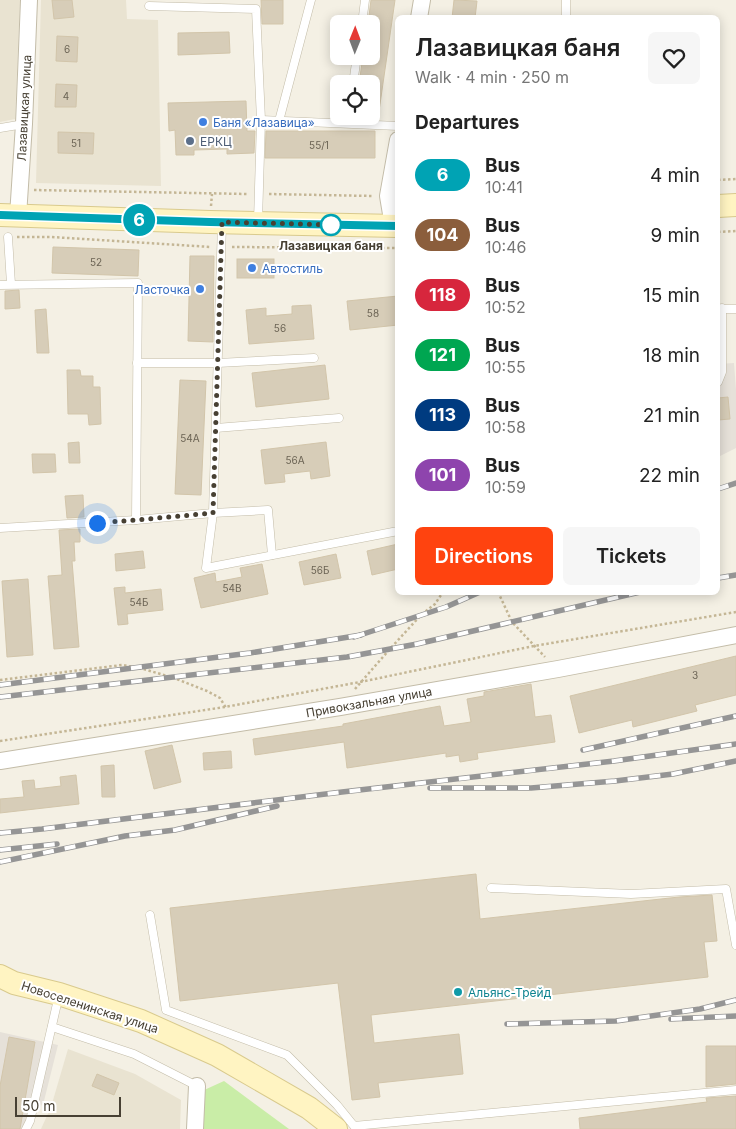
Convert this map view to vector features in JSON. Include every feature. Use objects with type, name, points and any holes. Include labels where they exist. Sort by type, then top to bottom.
[{"type":"main road","points":[[720,206],[736,205]]},
{"type":"main road","points":[[9,216],[395,226]]},
{"type":"main road","name":"Новоселенинская улица","points":[[0,976],[14,983],[59,994],[141,1021],[217,1055],[309,1108],[336,1129]]},
{"type":"street","name":"Лазавицкая улица","points":[[9,216],[19,189],[24,124],[29,0]]},
{"type":"street","points":[[420,15],[422,0]]},
{"type":"street","points":[[395,157],[388,196],[395,226]]},
{"type":"street","name":"Привокзальная улица","points":[[0,761],[340,707],[558,669],[736,635]]},
{"type":"street","points":[[195,1129],[197,1086]]},
{"type":"lane","points":[[256,0],[261,120],[258,223]]},
{"type":"lane","points":[[279,121],[310,0]]},
{"type":"lane","points":[[363,15],[365,0]]},
{"type":"lane","points":[[566,0],[566,15]]},
{"type":"lane","points":[[149,6],[256,9]]},
{"type":"lane","points":[[261,120],[330,120]]},
{"type":"lane","points":[[0,128],[24,124]]},
{"type":"lane","points":[[380,124],[395,126]]},
{"type":"lane","points":[[222,222],[213,513],[206,568],[395,532]]},
{"type":"lane","points":[[8,237],[11,284]]},
{"type":"lane","points":[[0,284],[138,283],[136,520]]},
{"type":"lane","points":[[720,377],[722,372],[720,308],[736,309]]},
{"type":"lane","points":[[137,363],[218,363],[314,358]]},
{"type":"lane","points":[[216,428],[339,418]]},
{"type":"lane","points":[[0,528],[268,510],[272,555]]},
{"type":"lane","points":[[491,888],[630,894],[726,889],[736,945]]},
{"type":"lane","points":[[150,916],[166,1010],[287,1056],[337,1105],[354,1126],[736,1090]]},
{"type":"lane","points":[[26,1129],[30,1121],[59,994]]},
{"type":"lane","points":[[52,1027],[134,1054],[197,1086]]},
{"type":"path","points":[[720,180],[736,179]]},
{"type":"path","points":[[19,189],[388,196]]},
{"type":"path","points":[[720,232],[736,231]]},
{"type":"path","points":[[8,237],[52,237],[218,247]]},
{"type":"path","points":[[228,247],[395,248]]},
{"type":"path","points":[[340,707],[414,622],[435,604],[441,595]]},
{"type":"path","points":[[499,595],[512,622],[558,669]]},
{"type":"path","points":[[0,741],[225,707],[360,682],[534,646],[736,612]]},
{"type":"path","points":[[0,680],[122,665],[140,668],[174,678],[220,698],[239,724]]},
{"type":"shaded area","points":[[0,0],[20,0],[15,119],[0,122]]},
{"type":"shaded area","points":[[41,0],[126,0],[127,19],[158,20],[161,186],[36,183]]},
{"type":"shaded area","points":[[734,363],[736,448],[720,456],[720,364]]},
{"type":"shaded area","points":[[0,1032],[58,1045],[44,1101],[27,1129],[0,1129]]},
{"type":"shaded area","points":[[68,1049],[135,1074],[181,1100],[180,1129],[41,1129],[51,1107]]},
{"type":"green space","points":[[224,1081],[289,1129],[200,1129],[202,1091]]},
{"type":"building","points":[[52,0],[72,0],[74,17],[54,19]]},
{"type":"building","points":[[261,0],[283,0],[283,24],[262,24]]},
{"type":"building","points":[[371,0],[395,0],[380,104],[380,75],[360,75],[362,65],[380,65],[380,15],[369,15]]},
{"type":"building","points":[[454,0],[477,1],[475,15],[452,15]]},
{"type":"building","points":[[229,32],[230,53],[178,55],[178,33]]},
{"type":"building","points":[[57,36],[78,37],[77,62],[56,61]]},
{"type":"building","points":[[56,84],[77,85],[76,107],[55,107]]},
{"type":"building","points":[[246,101],[247,131],[255,131],[254,153],[227,154],[227,149],[194,150],[194,155],[176,155],[175,130],[169,131],[168,103]]},
{"type":"building","points":[[266,131],[375,131],[375,158],[265,158]]},
{"type":"building","points":[[58,132],[94,133],[93,154],[58,153]]},
{"type":"building","points":[[53,247],[139,250],[138,276],[52,273]]},
{"type":"building","points":[[190,256],[214,256],[213,342],[188,341]]},
{"type":"building","points":[[237,259],[274,259],[274,278],[237,278]]},
{"type":"building","points":[[19,290],[20,308],[5,309],[5,291]]},
{"type":"building","points":[[395,296],[395,325],[350,330],[347,301]]},
{"type":"building","points":[[311,305],[314,339],[249,344],[246,310],[266,308],[266,316],[292,314],[292,306]]},
{"type":"building","points":[[46,309],[49,353],[37,353],[35,310]]},
{"type":"building","points":[[325,365],[329,399],[256,407],[252,373]]},
{"type":"building","points":[[67,370],[80,370],[81,376],[93,376],[93,387],[100,387],[101,424],[89,425],[88,414],[68,414]]},
{"type":"building","points":[[180,380],[206,381],[201,495],[175,494]]},
{"type":"building","points":[[728,397],[730,419],[720,420],[720,398]]},
{"type":"building","points":[[79,442],[80,463],[69,463],[68,443]]},
{"type":"building","points":[[326,442],[330,476],[311,479],[310,471],[284,474],[285,482],[265,484],[261,450]]},
{"type":"building","points":[[32,454],[55,454],[56,472],[33,473]]},
{"type":"building","points":[[83,495],[84,517],[67,518],[65,496]]},
{"type":"building","points":[[80,529],[80,542],[74,542],[75,561],[72,561],[79,647],[54,649],[48,576],[62,575],[59,530]]},
{"type":"building","points":[[395,545],[395,570],[372,575],[367,551]]},
{"type":"building","points":[[143,551],[145,568],[116,571],[115,554]]},
{"type":"building","points":[[336,554],[341,578],[304,585],[299,562]]},
{"type":"building","points":[[262,564],[268,594],[201,608],[194,578],[215,573],[216,582],[242,577],[240,568]]},
{"type":"building","points":[[28,579],[33,655],[7,657],[2,581]]},
{"type":"building","points":[[125,587],[125,593],[161,589],[163,610],[127,614],[128,624],[118,625],[114,588]]},
{"type":"building","points":[[736,656],[736,695],[695,705],[697,711],[633,727],[632,720],[579,733],[570,696]]},
{"type":"building","points":[[531,684],[535,717],[551,715],[555,742],[477,753],[478,759],[460,762],[459,755],[446,757],[446,753],[347,768],[344,742],[255,755],[253,739],[343,726],[343,724],[440,706],[444,726],[471,722],[467,699],[484,696],[484,692]]},
{"type":"building","points":[[172,745],[181,782],[154,789],[145,751]]},
{"type":"building","points":[[231,751],[232,768],[204,770],[203,753]]},
{"type":"building","points":[[114,765],[115,797],[102,797],[101,766]]},
{"type":"building","points":[[76,775],[79,804],[0,813],[0,799],[24,797],[22,781],[34,780],[35,789],[61,786],[60,777]]},
{"type":"building","name":"Альянс-Трейд","points":[[476,874],[480,919],[712,895],[717,941],[704,942],[708,977],[371,1015],[374,1043],[459,1034],[463,1074],[378,1083],[380,1097],[352,1100],[338,983],[180,1001],[170,908]]},
{"type":"building","points":[[9,1037],[35,1042],[20,1129],[0,1129],[0,1086]]},
{"type":"building","points":[[706,1046],[736,1046],[736,1084],[706,1087]]},
{"type":"building","points":[[97,1074],[119,1083],[114,1095],[92,1086]]},
{"type":"building","points":[[736,1096],[736,1129],[580,1129],[579,1118],[707,1102],[706,1098]]},
{"type":"railway","points":[[720,488],[736,483]]},
{"type":"railway","points":[[720,578],[736,575]]},
{"type":"railway","points":[[354,637],[446,607],[473,595]]},
{"type":"railway","points":[[0,697],[347,657],[417,644],[627,595]]},
{"type":"railway","points":[[0,685],[250,653],[361,635]]},
{"type":"railway","points":[[583,750],[736,716]]},
{"type":"railway","points":[[0,833],[614,761],[736,744]]},
{"type":"railway","points":[[430,788],[531,788],[615,781],[673,774],[736,761]]},
{"type":"railway","points":[[0,862],[125,836],[175,830],[277,806]]},
{"type":"railway","points":[[0,850],[57,844]]},
{"type":"railway","points":[[507,1024],[616,1021],[700,1009],[736,1000]]},
{"type":"railway","points":[[671,1019],[736,1016]]},
{"type":"bus line","name":"6","points":[[0,215],[395,226]]},
{"type":"place","name":"Баня «Лазавица»","points":[[203,122]]},
{"type":"place","name":"ЕРКЦ","points":[[190,141]]},
{"type":"place","name":"Лазавицкая баня","points":[[331,225]]},
{"type":"place","name":"Автостиль","points":[[252,268]]},
{"type":"place","name":"Ласточка","points":[[200,289]]},
{"type":"place","name":"Альянс-Трейд","points":[[458,992]]},
{"type":"route","points":[[97,523],[213,513],[222,222],[335,225],[331,225]]}]
